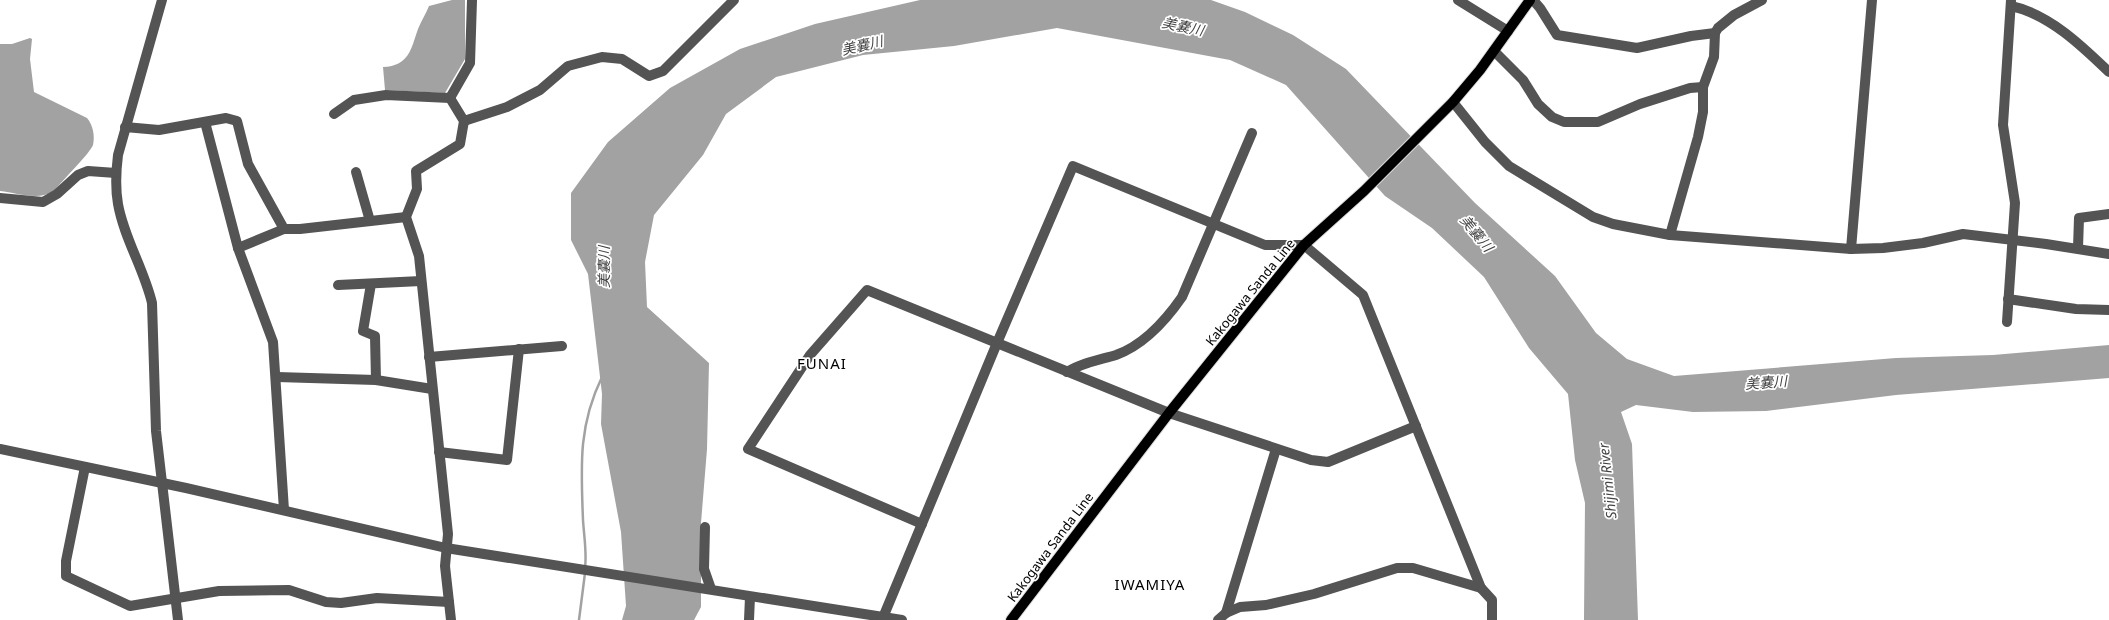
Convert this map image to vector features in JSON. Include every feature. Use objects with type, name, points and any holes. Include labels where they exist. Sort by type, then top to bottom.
[{"type":"main road","name":"Kakogawa Sanda Line","points":[[1011,620],[1169,413],[1304,245],[1314,234],[1364,191],[1432,125],[1453,102],[1494,51],[1532,0]]},
{"type":"street","points":[[162,0],[125,127],[116,173],[118,204],[149,287],[152,303],[156,431],[178,620]]},
{"type":"street","points":[[450,98],[470,63],[472,0]]},
{"type":"street","points":[[464,121],[506,107],[540,90],[568,66],[602,57],[622,59],[649,76],[663,71],[734,0]]},
{"type":"street","points":[[1458,0],[1508,31]]},
{"type":"street","points":[[1532,0],[1540,8],[1557,35],[1578,40],[1637,48],[1690,36],[1715,33]]},
{"type":"street","points":[[1670,234],[1699,131],[1703,112],[1703,87],[1714,57],[1715,33],[1718,28],[1734,15],[1762,0]]},
{"type":"street","points":[[1851,249],[1872,0]]},
{"type":"street","points":[[2007,322],[2015,203],[2004,125],[2011,3],[2054,26],[2092,56],[2109,72]]},
{"type":"street","points":[[1494,51],[1523,80],[1538,104],[1552,117],[1564,122],[1598,122],[1640,104],[1690,88],[1703,87]]},
{"type":"street","points":[[334,114],[354,100],[386,95],[450,98]]},
{"type":"street","points":[[450,98],[464,121],[460,144],[416,171],[417,189],[406,217],[419,256],[448,534],[445,566],[451,620]]},
{"type":"street","points":[[1453,102],[1485,142],[1509,166],[1593,217],[1613,224],[1670,234],[1851,249],[1883,248],[1923,243],[1962,234],[2012,239],[2109,254]]},
{"type":"street","points":[[125,127],[159,130],[226,118],[237,121],[248,164],[284,229]]},
{"type":"street","points":[[205,122],[238,248],[273,342],[277,377],[284,510]]},
{"type":"street","points":[[1067,372],[1074,367],[1118,354],[1146,339],[1173,309],[1182,297],[1252,133]]},
{"type":"street","points":[[883,618],[997,343],[1073,166],[1265,245],[1304,245],[1363,294],[1481,588],[1492,600],[1492,620]]},
{"type":"street","points":[[0,198],[43,202],[57,194],[78,175],[88,171],[116,173]]},
{"type":"street","points":[[356,172],[370,221]]},
{"type":"street","points":[[2078,248],[2079,218],[2109,214]]},
{"type":"street","points":[[238,248],[284,229],[300,229],[406,217]]},
{"type":"street","points":[[338,285],[421,281]]},
{"type":"street","points":[[371,284],[363,331],[376,336],[376,380]]},
{"type":"street","points":[[922,524],[748,449],[810,355],[867,290],[1169,413],[1311,460],[1328,462],[1416,426]]},
{"type":"street","points":[[2008,299],[2076,309],[2109,310]]},
{"type":"street","points":[[429,357],[562,346]]},
{"type":"street","points":[[439,452],[507,460],[519,350]]},
{"type":"street","points":[[277,377],[376,380],[432,389]]},
{"type":"street","points":[[0,449],[284,510],[446,548],[902,620]]},
{"type":"street","points":[[1226,613],[1276,449]]},
{"type":"street","points":[[85,467],[66,561],[66,576],[130,606],[218,591],[289,590],[326,602],[341,603],[377,598],[449,602]]},
{"type":"street","points":[[705,527],[704,569],[711,590]]},
{"type":"street","points":[[1218,620],[1226,613],[1240,607],[1266,605],[1314,594],[1398,568],[1413,568],[1481,588]]},
{"type":"street","points":[[749,620],[750,597]]},
{"type":"water","points":[[452,0],[465,0],[465,59],[445,93],[385,90],[383,67],[392,66],[404,60],[408,55],[419,26],[429,6]]},
{"type":"water","points":[[920,0],[1211,0],[1245,12],[1293,35],[1346,69],[1475,203],[1555,276],[1596,333],[1627,359],[1674,376],[1896,358],[1993,355],[2109,345],[2109,378],[1896,395],[1766,411],[1693,412],[1636,405],[1621,412],[1632,444],[1638,620],[1584,620],[1585,503],[1575,460],[1568,394],[1529,348],[1484,277],[1432,228],[1385,196],[1286,85],[1230,60],[1057,28],[954,46],[863,55],[776,77],[726,114],[703,155],[654,215],[645,262],[647,307],[709,363],[707,449],[701,523],[701,607],[694,620],[622,620],[626,606],[621,532],[601,424],[602,394],[588,274],[571,240],[571,193],[608,142],[670,88],[740,49],[815,24]]},
{"type":"water","points":[[30,38],[32,39],[30,59],[34,92],[87,118],[92,127],[94,138],[91,149],[82,160],[54,191],[42,196],[21,195],[0,191],[0,44],[12,44]]},
{"type":"waterway","points":[[585,568],[586,550],[583,520],[582,482],[583,447],[589,413],[594,395],[602,377]]},
{"type":"waterway","points":[[579,620],[585,573]]},
{"type":"district","name":"FUNAI","points":[[822,363]]},
{"type":"district","name":"IWAMIYA","points":[[1150,584]]},
{"type":"water label","name":"美嚢川","points":[[1183,26]]},
{"type":"water label","name":"美嚢川","points":[[862,45]]},
{"type":"water label","name":"美嚢川","points":[[1477,233]]},
{"type":"water label","name":"美嚢川","points":[[603,267]]},
{"type":"water label","name":"美嚢川","points":[[1766,382]]},
{"type":"water label","name":"Shijimi River","points":[[1607,481]]}]
